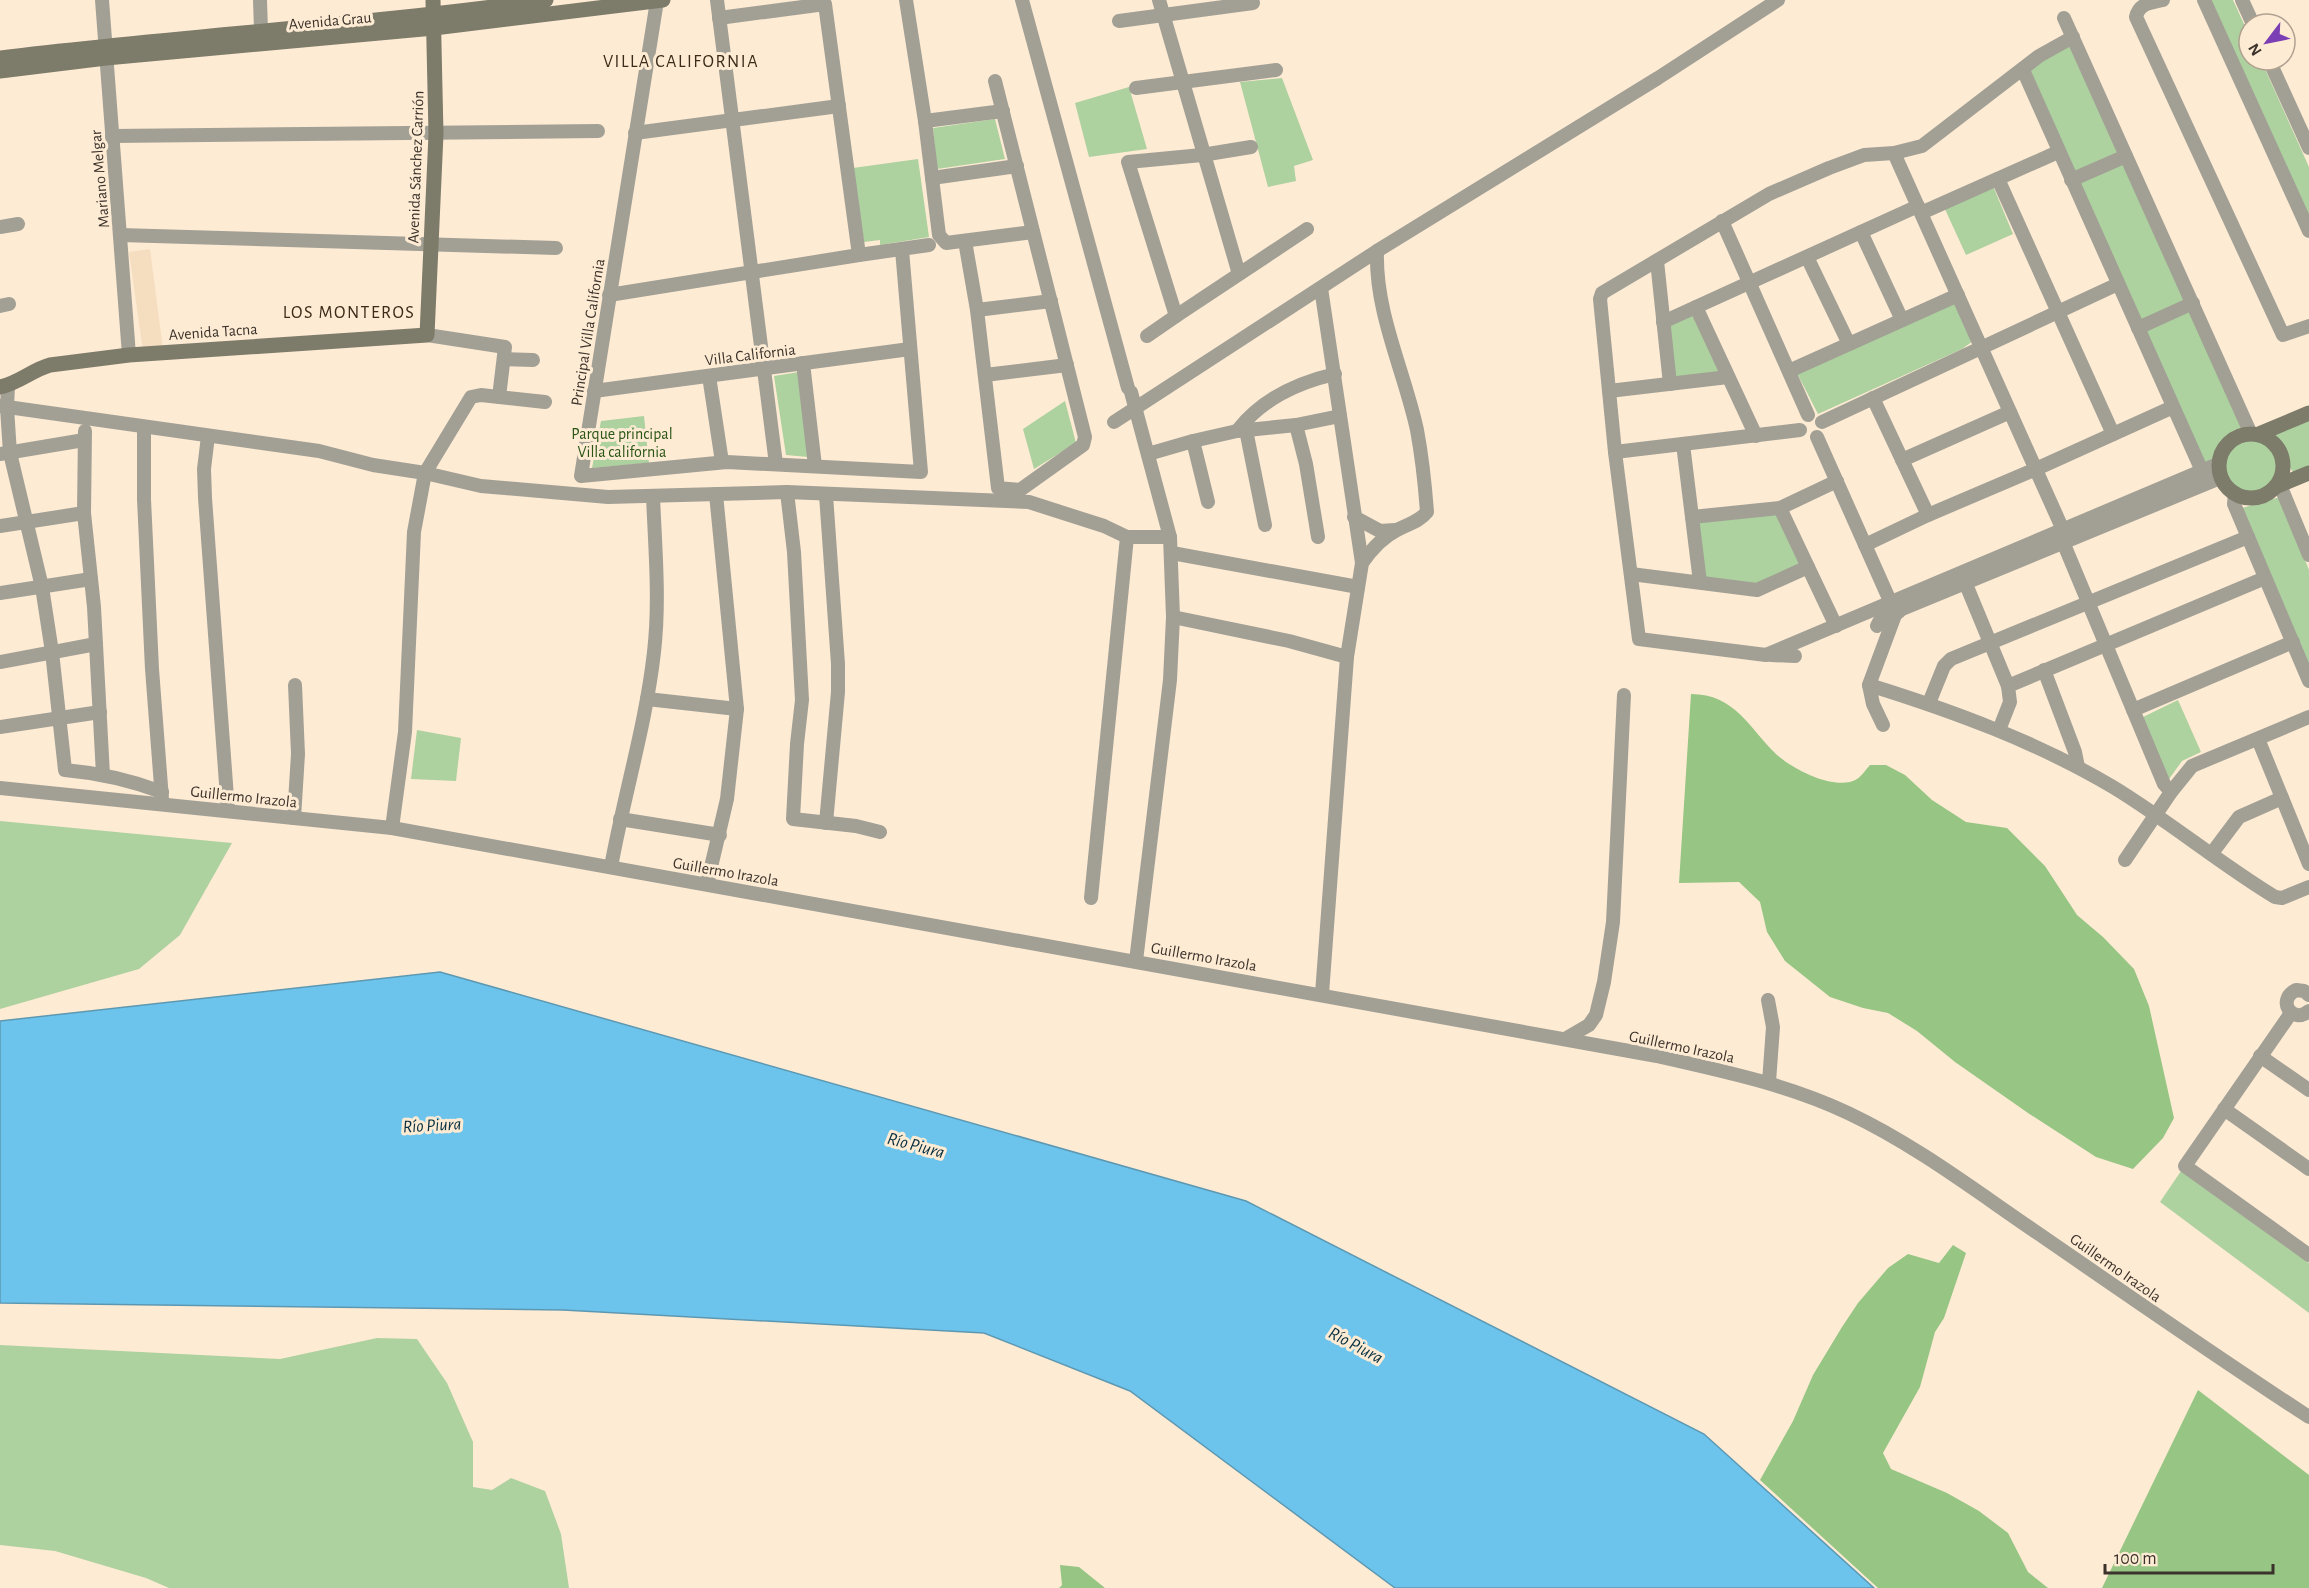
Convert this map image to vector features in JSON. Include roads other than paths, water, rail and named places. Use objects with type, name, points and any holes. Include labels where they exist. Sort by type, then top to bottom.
[{"type":"street","name":"Mariano Melgar","points":[[102,0],[129,355]]},
{"type":"street","points":[[260,0],[261,30]]},
{"type":"street","name":"Avenida Grau","points":[[0,58],[106,52],[546,0]]},
{"type":"street","name":"Avenida Grau","points":[[0,71],[106,52],[261,30],[433,15],[663,0]]},
{"type":"street","points":[[717,0],[776,464]]},
{"type":"street","points":[[906,0],[925,121],[939,235],[946,243],[1034,232]]},
{"type":"street","points":[[1022,0],[1130,390],[1137,407],[1170,537],[1173,617],[1170,680],[1136,961]]},
{"type":"street","points":[[1159,0],[1202,154],[1239,274]]},
{"type":"street","points":[[1113,422],[1377,251],[1658,78],[1778,0]]},
{"type":"street","points":[[2163,0],[2143,5],[2136,17],[2283,335],[2309,326]]},
{"type":"street","points":[[2204,0],[2309,231]]},
{"type":"street","name":"Principal Villa California","points":[[657,1],[580,476],[722,462],[921,472],[910,349]]},
{"type":"street","points":[[1119,21],[1253,3]]},
{"type":"street","points":[[719,18],[825,4],[859,255]]},
{"type":"street","name":"Avenida Sánchez Carrión","points":[[427,335],[436,134],[433,15]]},
{"type":"street","points":[[2064,18],[2255,434],[2271,441],[2282,459],[2282,474],[2277,486],[2309,555]]},
{"type":"street","points":[[1795,656],[1766,655],[1639,639],[1615,452],[1600,299],[1602,293],[1769,194],[1864,155],[1894,153],[1922,146],[2039,56],[2073,37]]},
{"type":"street","points":[[1136,88],[1276,70]]},
{"type":"street","points":[[2023,70],[2202,471]]},
{"type":"street","points":[[2274,72],[2309,148]]},
{"type":"street","points":[[965,241],[977,310],[998,488],[1020,490],[1062,461],[1085,441],[995,81]]},
{"type":"street","points":[[635,133],[839,106]]},
{"type":"street","points":[[925,121],[1003,111]]},
{"type":"street","points":[[112,136],[598,131]]},
{"type":"street","points":[[1176,316],[1128,162],[1251,147]]},
{"type":"street","points":[[1663,322],[1861,232],[1998,179],[2058,152]]},
{"type":"street","points":[[1894,153],[2036,470],[2106,646],[2164,784],[2171,792]]},
{"type":"street","points":[[2071,180],[2126,156]]},
{"type":"street","points":[[932,178],[1017,166]]},
{"type":"street","points":[[1998,179],[2113,434]]},
{"type":"street","points":[[1722,221],[1808,415]]},
{"type":"street","points":[[0,227],[18,224]]},
{"type":"street","points":[[1147,336],[1307,229]]},
{"type":"street","points":[[1861,232],[1902,320]]},
{"type":"street","points":[[120,235],[556,248]]},
{"type":"street","points":[[609,295],[929,245]]},
{"type":"street","points":[[902,250],[910,349]]},
{"type":"street","points":[[1362,563],[1380,541],[1422,518],[1427,512],[1416,430],[1376,273],[1377,251]]},
{"type":"street","points":[[1807,257],[1849,344]]},
{"type":"street","points":[[1657,261],[1670,384]]},
{"type":"street","points":[[1822,422],[2118,284]]},
{"type":"street","points":[[1321,288],[1362,563],[1347,657],[1322,994]]},
{"type":"street","points":[[1789,371],[1958,295]]},
{"type":"street","points":[[977,310],[1051,302]]},
{"type":"street","points":[[2138,328],[2193,303]]},
{"type":"street","points":[[1696,307],[1756,436]]},
{"type":"street","name":"Avenida Tacna","points":[[4,386],[39,368],[50,365],[129,355],[427,335],[533,360]]},
{"type":"street","name":"Villa California","points":[[594,391],[910,349]]},
{"type":"street","points":[[499,397],[504,353]]},
{"type":"street","points":[[802,363],[815,466]]},
{"type":"street","points":[[985,375],[1067,365]]},
{"type":"street","points":[[1242,431],[1272,398],[1291,387],[1335,374]]},
{"type":"street","points":[[709,376],[722,462]]},
{"type":"street","points":[[1609,391],[1728,377]]},
{"type":"street","points":[[4,386],[5,453],[42,586],[65,770],[138,783],[162,798]]},
{"type":"street","points":[[392,828],[405,732],[414,532],[425,474],[471,397],[481,395],[545,402]]},
{"type":"street","points":[[1873,398],[1928,515]]},
{"type":"street","points":[[1865,545],[1928,515],[2036,470],[2173,406]]},
{"type":"street","points":[[4,407],[319,451],[373,465],[481,486],[608,497],[787,492],[1029,502],[1104,526],[1127,537],[1170,537]]},
{"type":"street","points":[[1902,460],[2010,412]]},
{"type":"street","points":[[2309,413],[2255,434],[2238,436],[2226,444],[2219,471],[2224,484],[2235,494],[2249,498],[2256,498],[2277,486],[2309,473]]},
{"type":"street","points":[[1615,452],[1800,430],[1809,438],[1817,437],[1823,429],[1822,422],[1818,417],[1808,415]]},
{"type":"street","points":[[1800,430],[1801,421],[1808,415]]},
{"type":"street","points":[[1148,454],[1193,441],[1242,431],[1296,425],[1340,416]]},
{"type":"street","points":[[1296,425],[1306,464],[1318,537]]},
{"type":"street","points":[[144,427],[144,510],[152,669],[162,798]]},
{"type":"street","points":[[1242,431],[1265,525]]},
{"type":"street","points":[[5,453],[85,435],[84,513],[96,644],[103,775]]},
{"type":"street","points":[[208,436],[204,469],[205,498],[228,811]]},
{"type":"street","points":[[1817,437],[1890,601]]},
{"type":"street","points":[[1193,441],[1208,502]]},
{"type":"street","points":[[1683,444],[1700,582]]},
{"type":"street","points":[[1883,725],[1873,704],[1869,684],[1895,615],[1902,609],[2202,471],[2219,471]]},
{"type":"street","points":[[1766,655],[1890,601],[2063,536],[2219,471]]},
{"type":"street","points":[[1692,517],[1780,508],[1837,482]]},
{"type":"street","points":[[787,492],[794,552],[802,700],[797,744],[794,819],[856,826],[879,832]]},
{"type":"street","points":[[707,884],[720,835],[729,779],[736,709],[716,494]]},
{"type":"street","points":[[2235,494],[2234,504],[2309,681]]},
{"type":"street","points":[[826,495],[838,674],[826,823]]},
{"type":"street","points":[[611,867],[654,650],[656,596],[653,496]]},
{"type":"street","points":[[1780,508],[1836,626]]},
{"type":"street","points":[[0,526],[84,513]]},
{"type":"street","points":[[1354,517],[1380,531],[1395,531]]},
{"type":"street","points":[[1091,898],[1127,537]]},
{"type":"street","points":[[1929,704],[1944,666],[1951,659],[2248,537]]},
{"type":"street","points":[[1172,554],[1358,586]]},
{"type":"street","points":[[1631,574],[1757,590],[1808,567]]},
{"type":"street","points":[[2007,686],[2265,578]]},
{"type":"street","points":[[0,593],[91,579]]},
{"type":"street","points":[[1965,582],[2007,686],[2010,702],[1999,730]]},
{"type":"street","points":[[1877,626],[1890,601]]},
{"type":"street","points":[[1173,617],[1289,641],[1347,657]]},
{"type":"street","points":[[2133,710],[2293,642]]},
{"type":"street","points":[[0,662],[96,644]]},
{"type":"street","points":[[2044,670],[2075,752],[2078,767]]},
{"type":"street","points":[[1869,684],[1999,730],[2078,767],[2157,815],[2275,897],[2282,898],[2309,887]]},
{"type":"street","points":[[294,818],[298,754],[295,685]]},
{"type":"street","points":[[1565,1039],[1589,1025],[1596,1015],[1605,982],[1613,922],[1624,695]]},
{"type":"street","points":[[646,699],[736,709]]},
{"type":"street","points":[[0,726],[100,712]]},
{"type":"street","points":[[2125,860],[2171,792],[2192,766],[2309,717]]},
{"type":"street","points":[[2258,739],[2309,864]]},
{"type":"street","name":"Guillermo Irazola","points":[[0,788],[162,798],[228,811],[392,828],[1322,994],[1658,1056],[1769,1082],[1848,1113],[1901,1142],[1953,1175],[2218,1358],[2309,1417]]},
{"type":"street","points":[[2212,854],[2239,817],[2282,798]]},
{"type":"street","points":[[620,819],[720,835]]},
{"type":"street","points":[[2309,995],[2300,990],[2288,995],[2286,1003],[2291,1012],[2300,1016],[2309,1011]]},
{"type":"street","points":[[1768,999],[1773,1027],[1769,1082]]},
{"type":"street","points":[[2291,1012],[2185,1166],[2309,1255]]},
{"type":"street","points":[[2260,1056],[2309,1090]]},
{"type":"street","points":[[2224,1109],[2309,1169]]},
{"type":"water","name":"Río Piura","points":[[440,972],[1246,1201],[1704,1434],[1874,1588],[1395,1588],[1130,1391],[984,1333],[563,1310],[0,1303],[0,1021]]},
{"type":"district","name":"VILLA CALIFORNIA","points":[[681,61]]},
{"type":"district","name":"LOS MONTEROS","points":[[349,312]]},
{"type":"park label","name":"Parque principal Villa california","points":[[622,442]]}]
